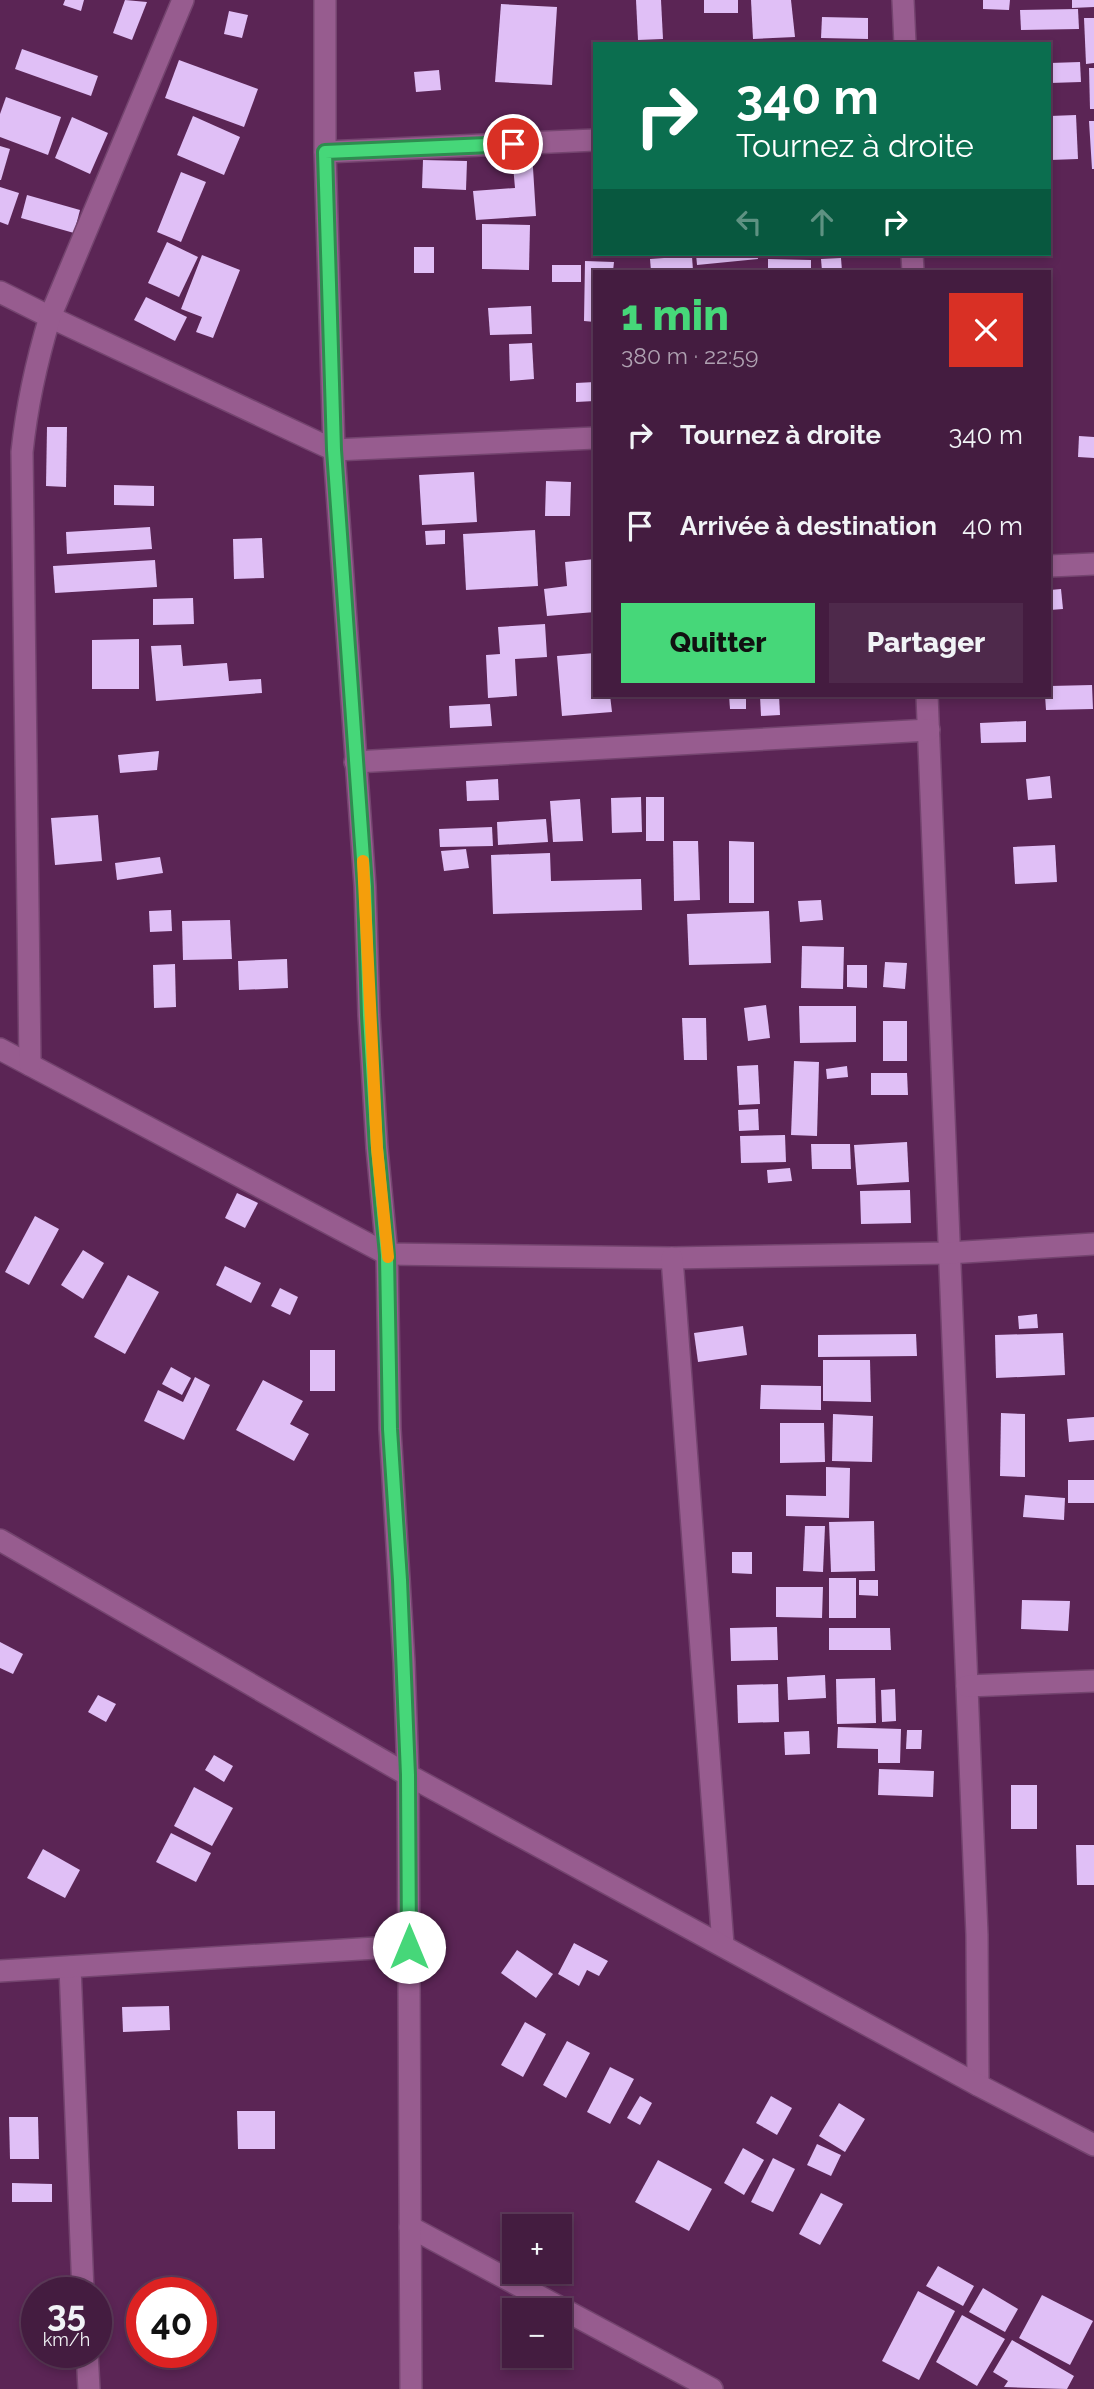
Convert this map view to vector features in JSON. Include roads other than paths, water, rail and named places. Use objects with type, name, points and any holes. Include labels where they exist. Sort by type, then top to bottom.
[{"type":"street","points":[[30,1065],[22,452],[27,404],[34,367],[50,317],[183,0]]},
{"type":"street","points":[[325,0],[325,152],[334,450],[365,887],[376,1134],[387,1255],[390,1429],[400,1580],[408,1775],[411,2389]]},
{"type":"street","points":[[903,0],[905,42]]},
{"type":"street","points":[[325,152],[593,140]]},
{"type":"street","points":[[0,292],[334,450],[593,438]]},
{"type":"street","points":[[1051,566],[1094,564]]},
{"type":"street","points":[[927,697],[967,1686],[976,1935],[978,2085]]},
{"type":"street","points":[[355,762],[929,730]]},
{"type":"street","points":[[0,1049],[387,1255],[671,1258],[948,1253],[1094,1244]]},
{"type":"street","points":[[671,1258],[723,1945]]},
{"type":"street","points":[[0,1540],[408,1775],[978,2085],[1094,2145]]},
{"type":"street","points":[[967,1686],[1094,1681]]},
{"type":"street","points":[[0,1971],[409,1947]]},
{"type":"street","points":[[70,1967],[82,2277]]},
{"type":"street","points":[[410,2227],[712,2389]]},
{"type":"street","points":[[87,2368],[89,2389]]}]
